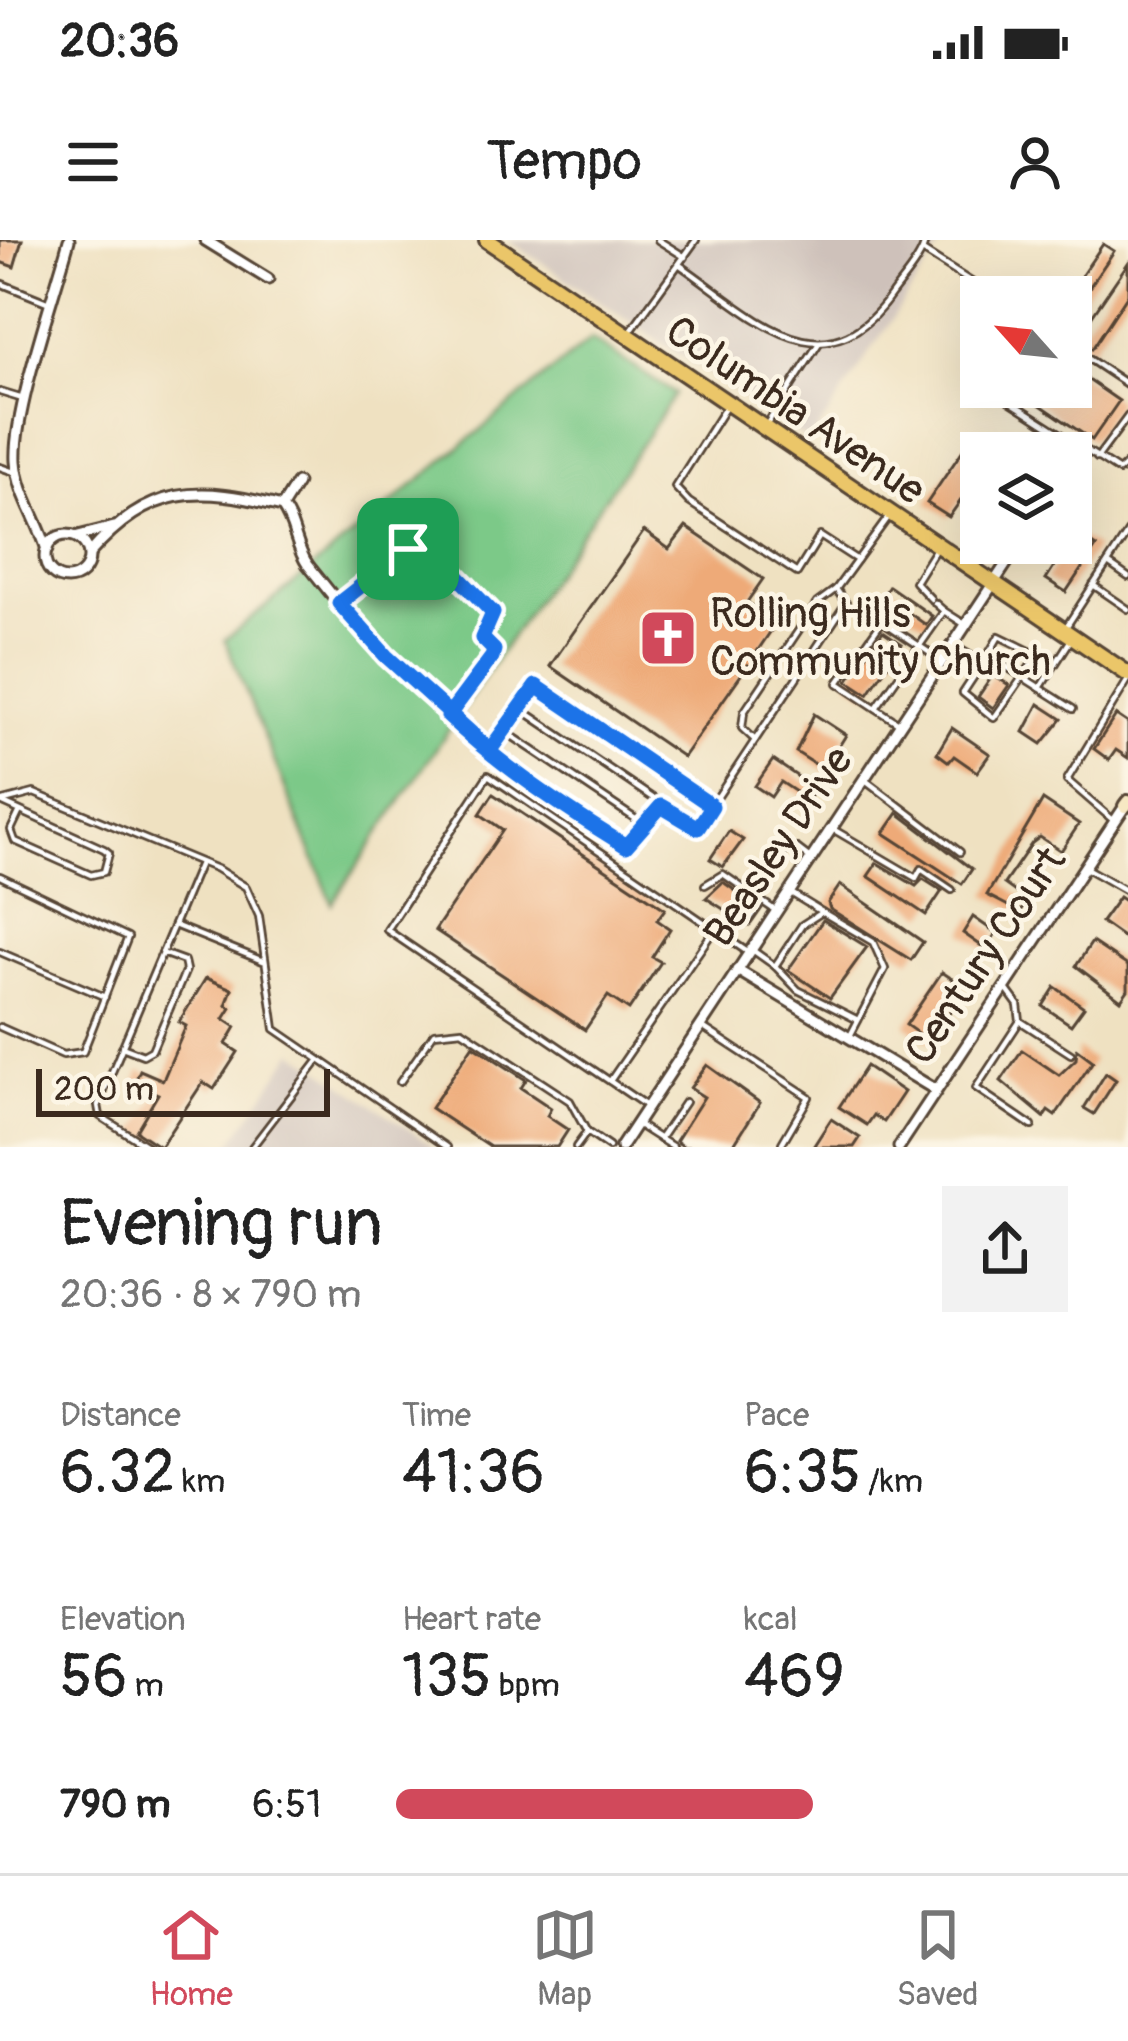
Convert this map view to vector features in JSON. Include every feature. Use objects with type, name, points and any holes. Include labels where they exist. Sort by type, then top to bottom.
[{"type":"main road","name":"Columbia Avenue","points":[[487,240],[1128,677]]},
{"type":"street","points":[[69,240],[15,456],[50,570],[68,579],[86,569],[89,554],[113,526],[145,503],[176,493],[281,507]]},
{"type":"street","points":[[205,240],[268,279]]},
{"type":"street","points":[[281,507],[297,483]]},
{"type":"street","points":[[281,507],[297,549],[339,603],[448,716],[490,750]]},
{"type":"street","points":[[38,519],[72,536],[89,554]]},
{"type":"street","points":[[46,550],[72,536],[113,526]]},
{"type":"street","name":"Beasley Drive","points":[[625,1146],[1006,564]]},
{"type":"street","name":"Century Court","points":[[899,1147],[1127,805]]},
{"type":"street","points":[[737,970],[936,1090]]},
{"type":"lane","points":[[658,240],[685,257]]},
{"type":"lane","points":[[627,336],[696,240]]},
{"type":"lane","points":[[680,265],[784,335],[819,344],[839,341],[871,324],[925,240]]},
{"type":"lane","points":[[922,251],[962,276]]},
{"type":"lane","points":[[0,283],[52,303]]},
{"type":"lane","points":[[764,428],[819,344]]},
{"type":"lane","points":[[1092,361],[1128,385]]},
{"type":"lane","points":[[0,392],[27,400]]},
{"type":"lane","points":[[728,404],[675,487],[688,502],[797,572],[820,536],[856,560]]},
{"type":"lane","points":[[1019,408],[1054,432]]},
{"type":"lane","points":[[1097,458],[1128,416]]},
{"type":"lane","points":[[1092,456],[1123,470],[1128,463]]},
{"type":"lane","points":[[1,471],[17,473]]},
{"type":"lane","points":[[755,740],[742,728],[744,712],[817,603],[836,589],[890,515]]},
{"type":"lane","points":[[1040,688],[1093,585],[1128,532]]},
{"type":"lane","points":[[937,546],[915,582],[966,625]]},
{"type":"lane","points":[[339,603],[408,549],[436,554],[464,582],[493,613],[482,638],[494,652],[448,716]]},
{"type":"lane","points":[[1108,562],[1128,577]]},
{"type":"lane","points":[[1093,585],[1128,609]]},
{"type":"lane","points":[[521,709],[698,828],[846,603],[836,589]]},
{"type":"lane","points":[[876,708],[944,610]]},
{"type":"lane","points":[[900,724],[838,683],[882,621],[942,661]]},
{"type":"lane","points":[[999,636],[1038,655],[994,718],[963,693],[988,655],[999,636]]},
{"type":"lane","points":[[953,644],[983,663]]},
{"type":"lane","points":[[988,655],[1072,710]]},
{"type":"lane","points":[[1115,821],[1067,780],[1128,677]]},
{"type":"lane","points":[[626,846],[490,750],[536,686],[712,806]]},
{"type":"lane","points":[[504,731],[646,826]]},
{"type":"lane","points":[[648,1107],[387,929],[488,775],[714,930],[775,966],[783,980],[808,997],[858,1020]]},
{"type":"lane","points":[[864,779],[960,852]]},
{"type":"lane","points":[[0,802],[34,793],[200,862],[246,887],[259,916],[275,1029],[447,1147]]},
{"type":"lane","points":[[0,802],[104,849],[109,853],[104,872],[91,875],[14,841],[11,830],[19,813]]},
{"type":"lane","points":[[619,863],[626,846],[661,806]]},
{"type":"lane","points":[[831,828],[916,878],[921,869],[952,890]]},
{"type":"lane","points":[[752,894],[787,849],[797,848],[811,859]]},
{"type":"lane","points":[[148,1147],[97,1112],[200,862]]},
{"type":"lane","points":[[1084,867],[1128,892]]},
{"type":"lane","points":[[705,886],[722,874],[776,911]]},
{"type":"lane","points":[[0,876],[128,937],[83,1052],[74,1057],[0,1028]]},
{"type":"lane","points":[[789,892],[873,942],[885,969],[850,1036]]},
{"type":"lane","points":[[748,922],[762,901]]},
{"type":"lane","points":[[775,966],[802,925],[822,913]]},
{"type":"lane","points":[[174,925],[264,962]]},
{"type":"lane","points":[[610,1081],[714,930]]},
{"type":"lane","points":[[0,952],[107,998]]},
{"type":"lane","points":[[122,1047],[143,1055],[152,1050],[186,970],[184,961],[162,953]]},
{"type":"lane","points":[[1004,986],[1018,1005],[1020,1021],[976,1088],[1032,1126]]},
{"type":"lane","points":[[1020,1021],[1071,1054]]},
{"type":"lane","points":[[701,1026],[809,1097],[782,1143]]},
{"type":"lane","points":[[400,1082],[434,1033],[461,1030],[570,1101],[587,1132],[609,1147]]},
{"type":"lane","points":[[252,1147],[319,1060]]},
{"type":"lane","points":[[660,1139],[685,1102]]},
{"type":"lane","points":[[637,1124],[673,1147]]},
{"type":"lane","points":[[576,1147],[587,1132]]},
{"type":"shaded area","points":[[508,240],[945,240],[810,442]]},
{"type":"shaded area","points":[[294,1051],[435,1147],[229,1147]]},
{"type":"green space","points":[[591,339],[675,394],[332,903],[225,640]]},
{"type":"building","points":[[0,240],[22,240],[14,267],[0,262]]},
{"type":"building","points":[[1103,244],[1114,251],[1092,283],[1092,276],[1081,276]]},
{"type":"building","points":[[1128,263],[1128,294],[1092,349],[1092,316]]},
{"type":"building","points":[[1092,382],[1119,401],[1092,440],[1092,432],[1080,432],[1045,408],[1092,408]]},
{"type":"building","points":[[960,454],[960,501],[949,517],[927,503]]},
{"type":"building","name":"Rolling Hills Community Church","points":[[686,527],[763,579],[747,602],[777,622],[756,653],[763,657],[753,670],[748,665],[683,757],[550,666],[644,531],[669,549]]},
{"type":"building","points":[[1055,564],[1085,564],[1066,592],[1046,579]]},
{"type":"building","points":[[889,586],[932,616],[926,625],[902,608],[895,619],[876,606]]},
{"type":"building","points":[[883,631],[902,644],[868,694],[848,681]]},
{"type":"building","points":[[993,675],[1009,685],[993,708],[978,697]]},
{"type":"building","points":[[1039,704],[1062,719],[1042,744],[1024,732]]},
{"type":"building","points":[[814,714],[846,735],[836,751],[847,759],[835,777],[796,752]]},
{"type":"building","points":[[1116,715],[1128,723],[1128,758],[1116,750],[1109,760],[1094,749]]},
{"type":"building","points":[[952,728],[990,754],[977,772],[954,756],[949,762],[937,753]]},
{"type":"building","points":[[773,760],[816,789],[808,800],[781,782],[771,797],[755,786]]},
{"type":"building","points":[[493,794],[665,909],[657,920],[670,929],[652,957],[661,962],[629,1010],[608,996],[585,1030],[435,930],[503,830],[480,814]]},
{"type":"building","points":[[1043,800],[1079,824],[1061,851],[1040,837],[1032,843],[1004,884],[1028,901],[1020,912],[987,895]]},
{"type":"building","points":[[898,813],[972,869],[962,884],[884,833]]},
{"type":"building","points":[[729,831],[743,840],[723,867],[710,859]]},
{"type":"building","points":[[877,863],[916,886],[923,879],[942,891],[926,915],[868,876]]},
{"type":"building","points":[[723,882],[747,899],[736,917],[706,898]]},
{"type":"building","points":[[840,885],[923,942],[911,960],[830,909],[828,903]]},
{"type":"building","points":[[1119,897],[1128,903],[1128,941],[1101,922]]},
{"type":"building","points":[[973,917],[996,933],[986,949],[963,933]]},
{"type":"building","points":[[823,920],[867,947],[830,998],[788,970]]},
{"type":"building","points":[[1092,942],[1128,966],[1128,990],[1121,1000],[1076,966]]},
{"type":"building","points":[[942,972],[958,983],[950,995],[958,1001],[930,1042],[906,1025]]},
{"type":"building","points":[[206,978],[232,989],[226,1005],[231,1008],[224,1019],[236,1027],[226,1044],[238,1052],[214,1089],[203,1082],[160,1147],[136,1131],[158,1094],[134,1084],[140,1070],[163,1080],[186,1026],[179,1022]]},
{"type":"building","points":[[1055,987],[1084,1007],[1071,1025],[1043,1006]]},
{"type":"building","points":[[473,1045],[526,1080],[521,1088],[551,1108],[547,1116],[568,1130],[557,1147],[490,1147],[431,1108]]},
{"type":"building","points":[[1077,1049],[1093,1061],[1055,1116],[1048,1111],[1044,1117],[1001,1081],[1022,1050],[1059,1075],[1076,1059]]},
{"type":"building","points":[[707,1065],[760,1103],[732,1147],[684,1147],[676,1141],[704,1097],[690,1088]]},
{"type":"building","points":[[866,1066],[904,1092],[884,1122],[874,1115],[867,1125],[839,1107]]},
{"type":"building","points":[[1106,1073],[1116,1080],[1094,1114],[1084,1108]]},
{"type":"building","points":[[831,1119],[860,1138],[854,1147],[813,1147]]},
{"type":"place","name":"Rolling Hills Community Church","points":[[668,638]]},
{"type":"route","points":[[408,549],[339,603],[386,656],[458,726],[490,750],[536,686],[712,806],[698,828],[661,806],[626,846],[550,796],[458,726],[448,716],[492,657],[494,650],[482,638],[493,613],[436,554],[408,549]]}]
